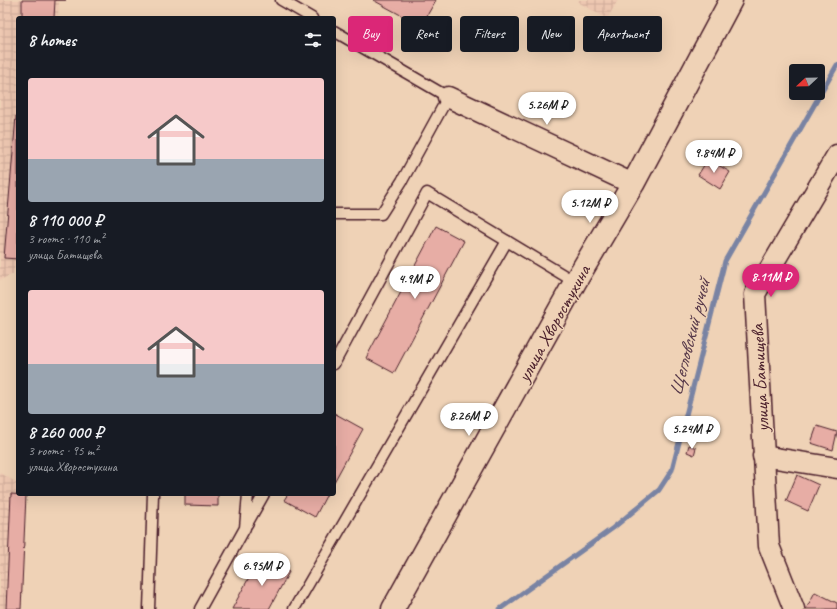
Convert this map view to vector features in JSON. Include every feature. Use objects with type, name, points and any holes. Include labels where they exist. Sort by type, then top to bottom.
[{"type":"street","name":"улица Хворостухина","points":[[393,609],[575,282],[633,184],[731,0]]},
{"type":"street","points":[[448,97],[633,184]]},
{"type":"street","name":"улица Батищева","points":[[794,609],[769,546],[755,294],[837,155]]},
{"type":"street","points":[[763,456],[837,468]]},
{"type":"lane","points":[[281,0],[309,16]]},
{"type":"lane","points":[[336,32],[448,97],[402,182],[381,214],[336,214]]},
{"type":"lane","points":[[336,360],[427,193],[575,282]]},
{"type":"lane","points":[[294,609],[507,241]]},
{"type":"lane","points":[[149,609],[153,496]]},
{"type":"lane","points":[[245,528],[248,496]]},
{"type":"lane","points":[[200,609],[263,496]]},
{"type":"shaded area","points":[[0,0],[59,0],[58,16],[16,16],[16,261],[13,274],[0,280]]},
{"type":"shaded area","points":[[579,0],[618,0],[609,16],[602,16],[578,2]]},
{"type":"shaded area","points":[[0,473],[16,482],[16,496],[25,496],[22,609],[0,609]]},
{"type":"building","points":[[22,0],[55,0],[54,16],[22,16]]},
{"type":"building","points":[[373,0],[436,0],[427,16],[403,16]]},
{"type":"building","points":[[16,116],[16,259],[4,258]]},
{"type":"building","points":[[708,159],[730,172],[720,189],[698,175]]},
{"type":"building","points":[[436,226],[464,241],[394,373],[366,358]]},
{"type":"building","points":[[336,414],[363,429],[336,478]]},
{"type":"building","points":[[817,426],[837,432],[833,450],[811,443]]},
{"type":"building","points":[[689,445],[696,448],[694,455],[687,452]]},
{"type":"building","points":[[797,475],[819,485],[808,511],[786,501]]},
{"type":"building","points":[[11,494],[16,494],[16,496],[26,496],[21,609],[6,609]]},
{"type":"building","points":[[185,496],[218,496],[218,506],[185,505]]},
{"type":"building","points":[[287,496],[326,496],[315,517],[284,500]]},
{"type":"building","points":[[260,557],[289,572],[269,609],[232,609]]},
{"type":"building","points":[[815,592],[837,603],[837,609],[806,609]]},
{"type":"waterway","name":"Щегловский ручей","points":[[500,609],[613,528],[659,490],[672,470],[725,261],[837,65]]}]
